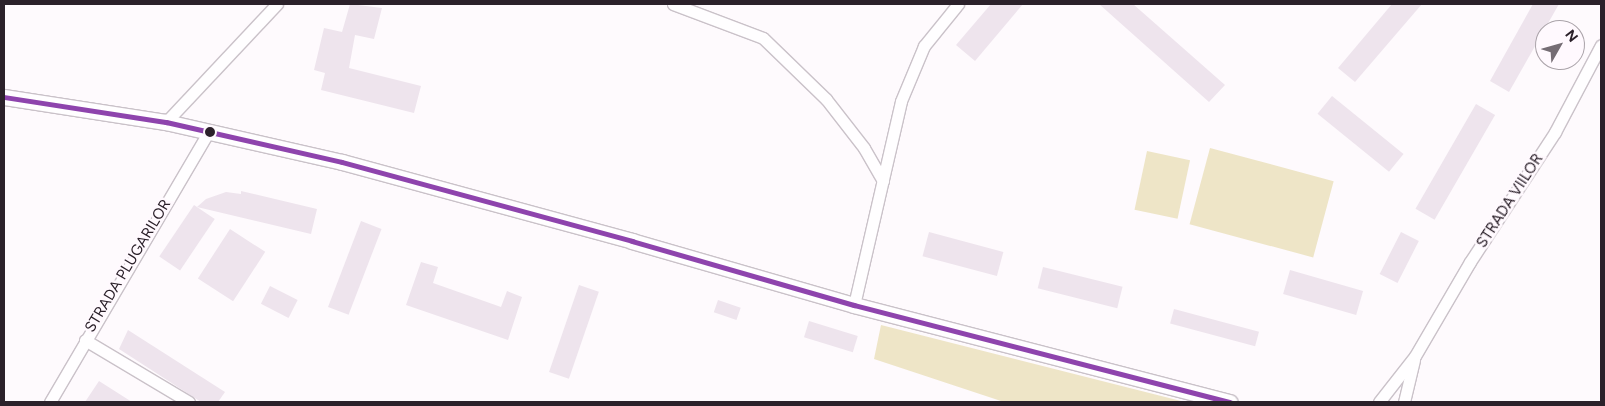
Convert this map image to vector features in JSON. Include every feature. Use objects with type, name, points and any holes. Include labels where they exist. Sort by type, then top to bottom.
[{"type":"main road","points":[[4,97],[166,122],[209,131],[503,206],[854,305],[1230,402]]},
{"type":"street","points":[[166,122],[277,4]]},
{"type":"street","points":[[673,4],[763,38],[826,100],[864,148],[882,181]]},
{"type":"street","points":[[854,305],[901,100],[924,46],[958,4]]},
{"type":"street","name":"STRADA VIILOR","points":[[1415,356],[1470,262],[1555,132],[1601,45]]},
{"type":"street","name":"STRADA PLUGARILOR","points":[[50,402],[209,131]]},
{"type":"street","points":[[85,340],[189,402]]},
{"type":"street","points":[[1379,402],[1415,356]]},
{"type":"street","points":[[1404,402],[1415,356]]},
{"type":"shaded area","points":[[1210,148],[1334,181],[1313,257],[1190,224]]},
{"type":"shaded area","points":[[1147,151],[1190,160],[1178,219],[1135,210]]},
{"type":"shaded area","points":[[881,325],[1185,402],[1004,402],[874,359]]},
{"type":"building","points":[[350,4],[382,8],[374,39],[355,35],[349,68],[421,86],[414,113],[321,90],[325,73],[314,70],[324,28],[342,32]]},
{"type":"building","points":[[991,4],[1023,4],[975,61],[956,45]]},
{"type":"building","points":[[1099,4],[1133,4],[1225,85],[1209,102]]},
{"type":"building","points":[[1392,4],[1422,4],[1355,82],[1338,68]]},
{"type":"building","points":[[1533,4],[1559,4],[1550,20],[1535,20],[1535,46],[1509,92],[1490,81]]},
{"type":"building","points":[[1332,96],[1403,154],[1389,172],[1318,114]]},
{"type":"building","points":[[1476,104],[1495,115],[1435,220],[1416,209]]},
{"type":"building","points":[[241,191],[317,209],[311,234],[197,207],[206,199],[226,192],[241,194]]},
{"type":"building","points":[[194,205],[215,219],[180,270],[159,256]]},
{"type":"building","points":[[361,221],[382,229],[349,315],[328,307]]},
{"type":"building","points":[[230,229],[265,252],[233,301],[198,278]]},
{"type":"building","points":[[929,232],[1003,252],[997,276],[923,256]]},
{"type":"building","points":[[1401,232],[1419,241],[1397,283],[1380,274]]},
{"type":"building","points":[[421,262],[438,267],[433,283],[501,307],[507,291],[522,297],[508,340],[406,305]]},
{"type":"building","points":[[1043,267],[1123,287],[1117,308],[1038,288]]},
{"type":"building","points":[[1290,270],[1363,291],[1356,315],[1283,294]]},
{"type":"building","points":[[579,285],[599,292],[569,379],[549,372]]},
{"type":"building","points":[[270,286],[298,300],[289,318],[261,304]]},
{"type":"building","points":[[718,300],[741,308],[736,320],[714,312]]},
{"type":"building","points":[[1174,309],[1259,332],[1255,346],[1170,323]]},
{"type":"building","points":[[809,321],[858,336],[853,352],[804,337]]},
{"type":"building","points":[[128,330],[225,392],[218,402],[201,402],[119,349]]},
{"type":"building","points":[[99,381],[132,402],[85,402]]},
{"type":"transit line","points":[[4,97],[166,122],[342,162],[632,241],[854,305],[1230,402]]}]
